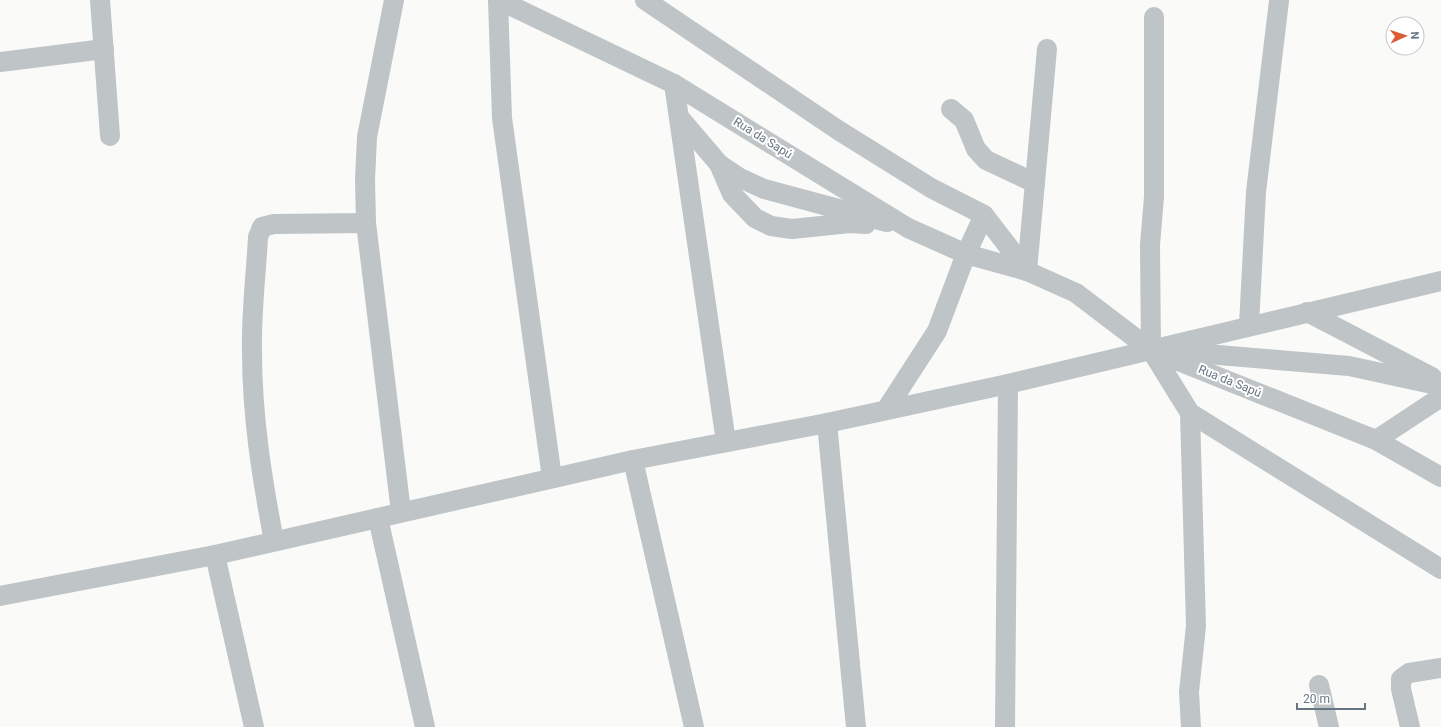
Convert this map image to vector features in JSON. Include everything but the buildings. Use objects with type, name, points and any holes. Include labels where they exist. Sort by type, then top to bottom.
[{"type":"street","points":[[100,0],[110,136]]},
{"type":"street","points":[[394,0],[367,137],[365,180],[366,223],[401,512]]},
{"type":"street","points":[[498,0],[502,118],[552,478]]},
{"type":"street","name":"Rua da Sapú","points":[[498,0],[674,84],[908,228],[966,254],[1027,270],[1076,293],[1151,350],[1376,440],[1441,477]]},
{"type":"street","name":"Rua da Sapú","points":[[645,0],[666,6],[838,130],[931,188],[984,215],[1027,270]]},
{"type":"street","points":[[1249,325],[1256,192],[1279,1]]},
{"type":"street","points":[[1154,17],[1154,197],[1150,245],[1151,350],[1190,413],[1441,569]]},
{"type":"street","points":[[1027,270],[1047,49]]},
{"type":"street","points":[[0,62],[104,50]]},
{"type":"street","points":[[674,84],[726,442]]},
{"type":"street","points":[[951,109],[964,120],[976,149],[986,160],[1035,183]]},
{"type":"street","points":[[679,117],[719,164],[740,178],[764,189],[908,228]]},
{"type":"street","points":[[719,164],[732,194],[755,218],[771,226],[792,229],[850,223],[908,228]]},
{"type":"street","points":[[886,410],[937,331],[966,254],[984,215]]},
{"type":"street","points":[[274,541],[262,479],[255,410],[252,351],[258,237],[262,227],[274,224],[366,223]]},
{"type":"street","points":[[0,596],[214,554],[634,460],[827,423],[1008,384],[1249,325],[1441,281]]},
{"type":"street","points":[[1307,312],[1441,382]]},
{"type":"street","points":[[1151,350],[1349,366],[1441,386]]},
{"type":"street","points":[[1005,727],[1008,384]]},
{"type":"street","points":[[1376,440],[1441,397]]},
{"type":"street","points":[[1190,413],[1196,626],[1189,692],[1192,727]]},
{"type":"street","points":[[827,423],[856,727]]},
{"type":"street","points":[[634,460],[694,727]]},
{"type":"street","points":[[378,518],[425,727]]},
{"type":"street","points":[[214,554],[254,727]]},
{"type":"street","points":[[1410,727],[1401,689],[1401,679],[1409,673],[1441,668]]},
{"type":"street","points":[[1319,685],[1329,727]]}]
